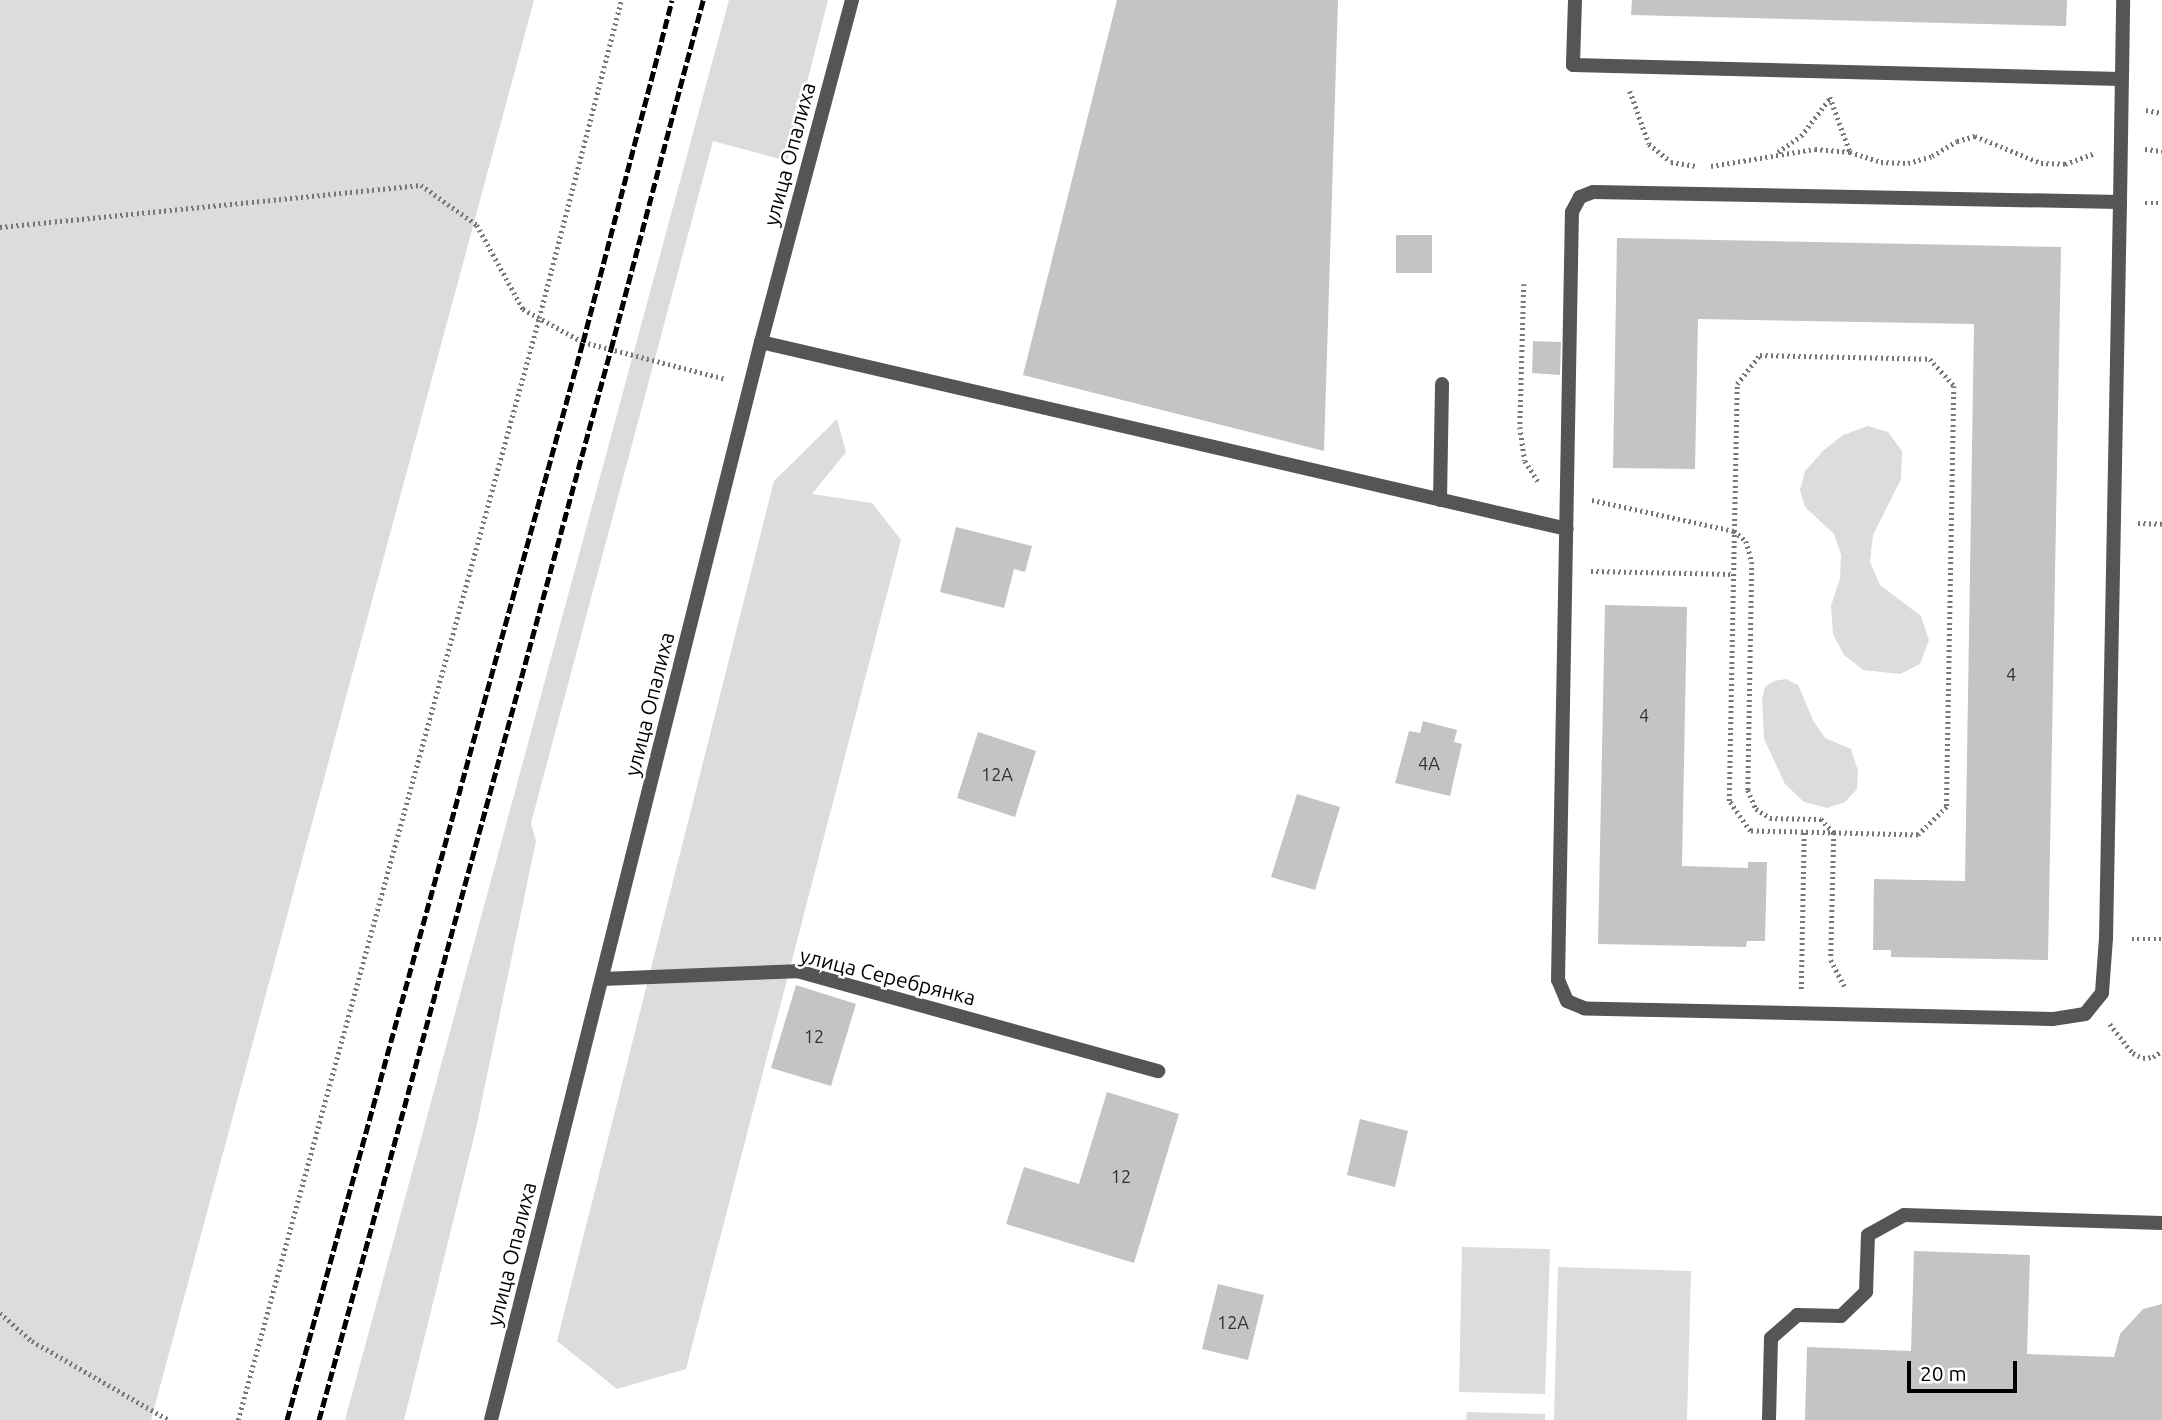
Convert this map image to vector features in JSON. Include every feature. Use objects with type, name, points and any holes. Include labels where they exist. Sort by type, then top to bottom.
[{"type":"street","name":"улица Опалиха","points":[[491,1420],[750,384],[852,0]]},
{"type":"street","points":[[1575,0],[1573,65],[2121,79]]},
{"type":"street","points":[[2120,202],[1593,192],[1580,197],[1572,212],[1558,980],[1567,1001],[1584,1008],[2052,1019],[2085,1014],[2102,993],[2106,938],[2120,202],[2121,148],[2123,0]]},
{"type":"street","points":[[761,342],[1567,529]]},
{"type":"street","points":[[1440,500],[1442,384]]},
{"type":"street","name":"улица Серебрянка","points":[[602,979],[797,971],[1158,1071]]},
{"type":"street","points":[[1769,1420],[1772,1338],[1797,1315],[1841,1316],[1866,1292],[1868,1235],[1904,1215],[2162,1223]]},
{"type":"path","points":[[238,1420],[539,318],[621,0]]},
{"type":"path","points":[[1621,67],[1649,144],[1671,162],[1703,167],[1776,153],[1815,149],[1850,152],[1881,162],[1908,163],[1932,156],[1957,141],[1975,136],[1994,141],[2015,155],[2041,163],[2065,164],[2121,148],[2162,150]]},
{"type":"path","points":[[1825,72],[1830,98],[1850,152]]},
{"type":"path","points":[[1776,153],[1801,136],[1830,98]]},
{"type":"path","points":[[0,227],[421,186],[477,225],[523,309],[583,342],[750,384]]},
{"type":"path","points":[[1524,284],[1520,427],[1525,461],[1534,479],[1546,489],[1734,531],[1746,541],[1752,562],[1748,790],[1756,809],[1770,818],[1821,819],[1834,833],[1832,960],[1838,978],[1852,997]]},
{"type":"path","points":[[1760,355],[1930,359],[1954,386],[1947,807],[1918,835],[1750,831],[1729,801],[1734,531],[1737,384],[1760,355]]},
{"type":"path","points":[[1566,570],[1734,574]]},
{"type":"path","points":[[1801,1012],[1804,832]]},
{"type":"path","points":[[2092,1006],[2105,1015],[2121,1041],[2133,1053],[2143,1058],[2154,1057],[2162,1051]]},
{"type":"path","points":[[0,1313],[32,1341],[169,1420]]},
{"type":"shaded area","points":[[0,0],[534,0],[151,1420],[0,1420]]},
{"type":"shaded area","points":[[729,0],[828,0],[787,161],[713,141],[531,823],[536,841],[475,1133],[404,1420],[345,1420]]},
{"type":"shaded area","points":[[837,419],[846,452],[812,494],[872,503],[901,540],[686,1369],[617,1389],[557,1341],[774,481]]},
{"type":"shaded area","points":[[1868,426],[1888,432],[1902,451],[1901,479],[1873,535],[1870,562],[1880,585],[1921,616],[1929,640],[1920,664],[1900,674],[1863,670],[1844,655],[1833,634],[1831,606],[1840,578],[1841,555],[1834,534],[1805,507],[1800,490],[1805,471],[1824,450],[1843,435]]},
{"type":"shaded area","points":[[1786,679],[1798,685],[1814,722],[1825,738],[1851,749],[1858,771],[1857,789],[1845,802],[1827,808],[1804,802],[1785,784],[1764,739],[1762,699],[1765,687],[1774,681]]},
{"type":"shaded area","points":[[1462,1247],[1550,1249],[1545,1394],[1459,1392]]},
{"type":"shaded area","points":[[1558,1267],[1691,1271],[1687,1420],[1554,1420]]},
{"type":"shaded area","points":[[1467,1412],[1545,1414],[1545,1420],[1466,1420]]},
{"type":"building","points":[[1117,0],[1338,0],[1324,451],[1023,375]]},
{"type":"building","points":[[1632,0],[2067,0],[2066,26],[1631,15]]},
{"type":"building","points":[[1396,235],[1432,235],[1432,273],[1396,273]]},
{"type":"building","points":[[1617,238],[2061,247],[2048,960],[1891,957],[1891,950],[1873,950],[1874,879],[1965,881],[1974,324],[1698,319],[1695,469],[1613,468]]},
{"type":"building","points":[[1533,341],[1561,342],[1560,375],[1532,373]]},
{"type":"building","points":[[956,527],[1032,546],[1025,572],[1014,569],[1004,608],[940,592]]},
{"type":"building","points":[[1605,605],[1687,607],[1682,866],[1748,868],[1748,862],[1767,862],[1765,941],[1747,941],[1746,947],[1598,944]]},
{"type":"building","points":[[1423,721],[1457,730],[1454,742],[1462,744],[1450,796],[1395,783],[1409,731],[1420,733]]},
{"type":"building","points":[[978,732],[1036,751],[1015,817],[957,798]]},
{"type":"building","points":[[1297,794],[1340,807],[1315,890],[1271,877]]},
{"type":"building","points":[[796,985],[856,1004],[831,1086],[771,1068]]},
{"type":"building","points":[[1107,1092],[1179,1114],[1134,1263],[1006,1224],[1024,1167],[1079,1184]]},
{"type":"building","points":[[1360,1119],[1408,1131],[1395,1187],[1347,1175]]},
{"type":"building","points":[[1914,1251],[2030,1255],[2027,1354],[2114,1357],[2120,1334],[2143,1309],[2162,1304],[2162,1420],[1805,1420],[1807,1347],[1911,1351]]},
{"type":"building","points":[[1218,1284],[1264,1295],[1248,1360],[1202,1349]]},
{"type":"railway","points":[[287,1420],[583,342],[672,0]]},
{"type":"railway","points":[[319,1420],[611,349],[703,0]]}]
